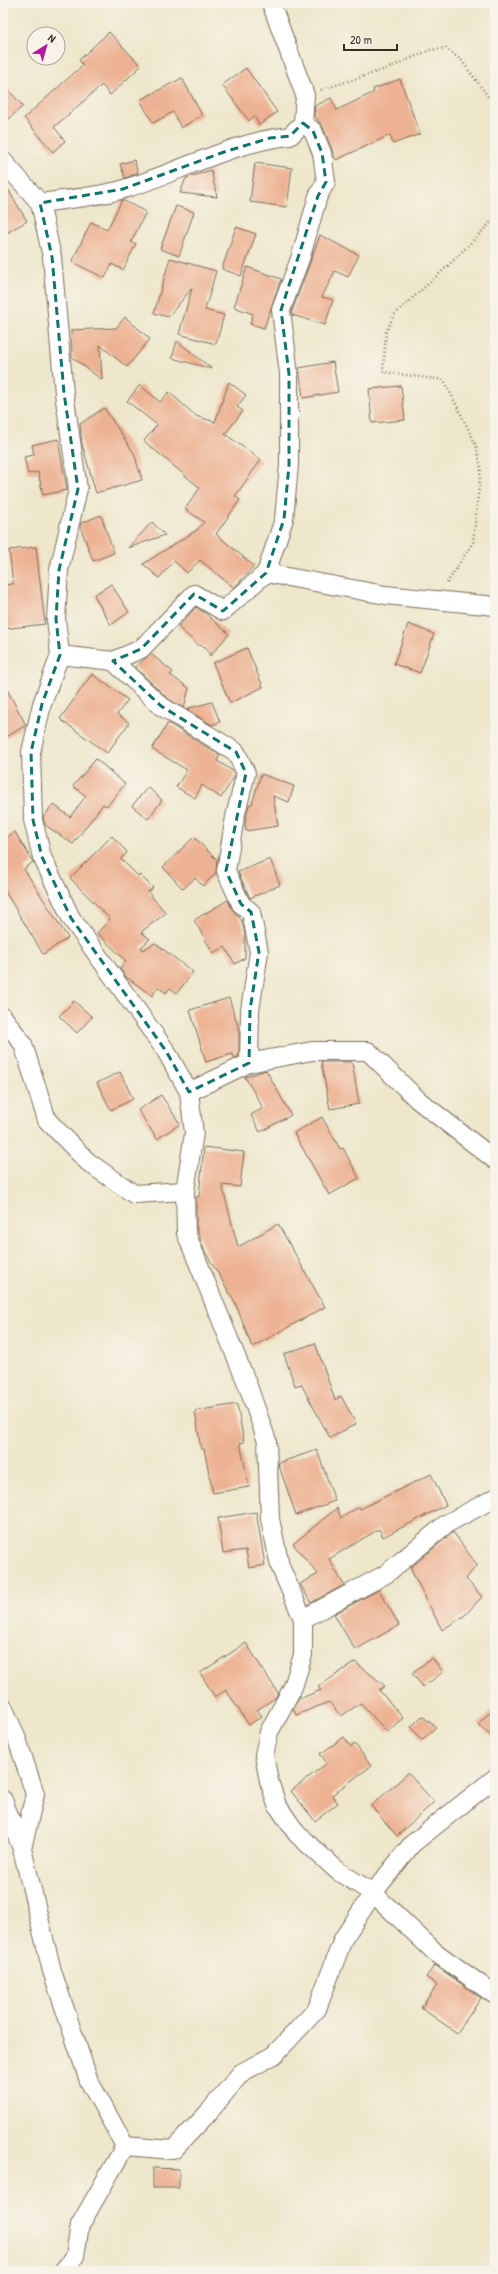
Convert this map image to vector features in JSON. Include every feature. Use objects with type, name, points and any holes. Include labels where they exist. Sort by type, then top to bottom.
[{"type":"street","points":[[40,203],[123,189],[224,152],[270,138],[290,136],[303,123],[305,95],[271,3]]},
{"type":"street","points":[[60,655],[113,661],[141,649],[194,594],[223,611],[266,573],[284,519],[289,465],[289,374],[281,310],[301,256],[318,196],[326,182],[322,153],[313,132],[303,123]]},
{"type":"street","points":[[3,160],[40,203],[52,257],[64,393],[78,489],[59,570],[56,619],[60,655],[42,704],[31,752],[32,820],[42,857],[71,918],[166,1051],[189,1092],[194,1134],[185,1191],[186,1233],[248,1386],[266,1441],[270,1519],[280,1566],[303,1619],[303,1655],[293,1687],[269,1732],[264,1755],[269,1781],[277,1805],[297,1834],[339,1872],[373,1893],[435,1952],[495,1995]]},
{"type":"street","points":[[266,573],[385,595],[495,606]]},
{"type":"street","points":[[113,661],[161,706],[236,752],[246,773],[235,816],[226,871],[241,904],[251,912],[258,952],[250,1010],[249,1063]]},
{"type":"street","points":[[3,1017],[23,1044],[47,1120],[88,1162],[134,1194],[185,1191]]},
{"type":"street","points":[[189,1092],[249,1063],[312,1051],[368,1051],[418,1100],[495,1160]]},
{"type":"street","points":[[303,1619],[386,1574],[446,1524],[495,1498]]},
{"type":"street","points":[[3,1707],[16,1736],[35,1794],[22,1849]]},
{"type":"street","points":[[125,2146],[173,2150],[209,2112],[241,2073],[274,2055],[317,2008],[343,1939],[373,1893],[412,1844],[495,1778]]},
{"type":"street","points":[[3,1800],[22,1849],[52,1971],[90,2081],[125,2146]]},
{"type":"street","points":[[63,2271],[75,2256],[80,2225],[125,2146]]},
{"type":"path","points":[[305,95],[386,69],[430,50],[446,48],[462,61],[495,106]]},
{"type":"path","points":[[437,600],[473,542],[481,468],[476,445],[444,380],[383,372],[386,332],[394,315],[449,265],[495,218]]},
{"type":"highlighted area","points":[[303,123],[313,131],[322,153],[326,182],[318,196],[281,310],[289,374],[289,465],[284,519],[266,573],[223,611],[194,594],[141,649],[113,661],[161,706],[236,752],[246,773],[226,871],[241,904],[251,912],[259,952],[250,1010],[249,1063],[189,1092],[166,1051],[71,918],[42,857],[33,820],[31,752],[42,704],[60,655],[56,619],[59,570],[78,489],[64,393],[52,257],[40,203],[123,189],[224,152],[270,138],[290,136]]},
{"type":"building","points":[[109,32],[141,66],[110,95],[102,85],[54,127],[65,141],[53,152],[24,118],[83,65],[79,60]]},
{"type":"building","points":[[246,68],[277,112],[259,125],[254,116],[249,121],[222,85]]},
{"type":"building","points":[[182,78],[202,115],[181,128],[173,112],[153,123],[140,100]]},
{"type":"building","points":[[400,79],[420,134],[393,144],[390,135],[336,160],[323,127],[314,115],[315,106],[331,98],[337,110],[374,92],[373,89]]},
{"type":"building","points":[[3,84],[23,106],[3,124]]},
{"type":"building","points":[[134,160],[138,173],[125,178],[120,164]]},
{"type":"building","points":[[255,163],[292,168],[287,207],[250,202]]},
{"type":"building","points":[[211,170],[217,197],[180,193],[186,178]]},
{"type":"building","points":[[3,181],[27,221],[3,235]]},
{"type":"building","points":[[122,200],[146,212],[131,242],[136,244],[123,270],[112,264],[105,278],[72,262],[91,222],[107,230]]},
{"type":"building","points":[[176,206],[194,212],[179,256],[160,249]]},
{"type":"building","points":[[236,227],[256,234],[241,276],[222,269]]},
{"type":"building","points":[[320,235],[359,255],[348,277],[335,271],[322,297],[333,300],[325,325],[292,315],[292,311]]},
{"type":"building","points":[[170,258],[216,271],[205,310],[224,315],[216,344],[179,334],[192,288],[168,317],[154,313]]},
{"type":"building","points":[[247,267],[281,279],[264,328],[250,324],[253,314],[234,307]]},
{"type":"building","points":[[125,317],[150,339],[127,367],[100,345],[102,380],[72,357],[71,330],[116,328]]},
{"type":"building","points":[[177,341],[212,369],[172,358]]},
{"type":"building","points":[[333,362],[338,392],[303,398],[299,368]]},
{"type":"building","points":[[229,382],[246,395],[237,407],[243,411],[225,434],[261,460],[235,496],[240,500],[216,534],[254,566],[234,588],[200,560],[187,573],[174,561],[159,578],[143,564],[197,530],[204,522],[185,509],[200,488],[144,441],[157,425],[127,401],[140,385],[160,402],[169,392],[196,416],[215,422]]},
{"type":"building","points":[[401,386],[405,420],[372,423],[369,389]]},
{"type":"building","points":[[104,408],[134,453],[142,480],[96,493],[82,444],[80,424]]},
{"type":"building","points":[[58,439],[67,490],[43,495],[38,472],[28,474],[24,457],[34,455],[32,445]]},
{"type":"building","points":[[101,515],[114,553],[93,561],[80,526],[81,523]]},
{"type":"building","points":[[152,522],[165,535],[128,548]]},
{"type":"building","points":[[36,547],[45,624],[3,629],[3,585],[13,584],[9,550]]},
{"type":"building","points":[[111,584],[129,612],[111,625],[94,595]]},
{"type":"building","points":[[196,607],[229,634],[210,656],[206,647],[198,645],[178,627]]},
{"type":"building","points":[[408,624],[434,634],[420,673],[394,664]]},
{"type":"building","points":[[247,648],[263,687],[230,703],[213,663]]},
{"type":"building","points":[[151,654],[173,672],[170,675],[189,688],[184,708],[167,698],[135,667]]},
{"type":"building","points":[[92,674],[128,700],[117,714],[129,723],[107,753],[60,719]]},
{"type":"building","points":[[3,682],[26,725],[3,739]]},
{"type":"building","points":[[212,702],[220,722],[212,725],[186,709]]},
{"type":"building","points":[[168,723],[220,755],[217,761],[233,771],[234,777],[221,798],[202,785],[195,798],[176,787],[187,770],[152,749]]},
{"type":"building","points":[[96,759],[125,784],[107,806],[103,804],[73,844],[45,825],[43,818],[53,804],[70,817],[86,796],[73,786]]},
{"type":"building","points":[[261,774],[294,786],[289,802],[273,796],[278,826],[246,831],[245,823],[249,805],[252,804]]},
{"type":"building","points":[[148,787],[162,800],[148,819],[132,806]]},
{"type":"building","points":[[15,832],[33,862],[24,869],[68,938],[43,954],[3,888],[3,839]]},
{"type":"building","points":[[112,836],[127,852],[121,859],[153,888],[148,892],[166,913],[141,932],[150,939],[141,947],[143,950],[155,943],[193,972],[177,993],[170,988],[166,993],[158,987],[152,996],[125,976],[120,969],[126,961],[97,933],[110,919],[70,878]]},
{"type":"building","points":[[194,837],[217,860],[216,873],[203,886],[195,878],[183,889],[163,867]]},
{"type":"building","points":[[270,859],[280,885],[250,898],[238,872]]},
{"type":"building","points":[[228,900],[232,909],[242,921],[245,934],[245,958],[235,964],[225,947],[213,953],[194,920]]},
{"type":"building","points":[[229,998],[239,1029],[239,1056],[235,1058],[232,1054],[206,1062],[190,1010]]},
{"type":"building","points":[[74,1001],[92,1017],[77,1033],[59,1016]]},
{"type":"building","points":[[321,1062],[352,1062],[359,1104],[330,1109]]},
{"type":"building","points":[[266,1070],[291,1115],[260,1132],[251,1115],[263,1108],[245,1077]]},
{"type":"building","points":[[120,1072],[133,1099],[111,1110],[97,1083]]},
{"type":"building","points":[[161,1095],[180,1124],[157,1139],[138,1110]]},
{"type":"building","points":[[322,1117],[340,1149],[343,1148],[359,1178],[329,1195],[294,1133]]},
{"type":"building","points":[[204,1147],[244,1152],[240,1187],[222,1185],[238,1247],[278,1224],[325,1307],[252,1347],[235,1302],[204,1250],[196,1226],[196,1197],[199,1197]]},
{"type":"building","points":[[315,1343],[335,1400],[341,1396],[356,1424],[330,1438],[301,1384],[295,1386],[284,1354]]},
{"type":"building","points":[[237,1404],[244,1442],[240,1443],[249,1487],[213,1493],[204,1449],[201,1449],[195,1411]]},
{"type":"building","points":[[317,1450],[335,1501],[296,1515],[278,1463]]},
{"type":"building","points":[[431,1474],[446,1505],[383,1537],[379,1529],[329,1559],[344,1585],[311,1603],[300,1584],[318,1574],[293,1544],[337,1508],[341,1518],[359,1507],[360,1509]]},
{"type":"building","points":[[256,1512],[265,1565],[249,1568],[246,1550],[223,1553],[218,1518]]},
{"type":"building","points":[[453,1532],[477,1565],[466,1579],[482,1597],[464,1616],[442,1630],[410,1568]]},
{"type":"building","points":[[379,1590],[399,1625],[355,1650],[334,1614]]},
{"type":"building","points":[[246,1643],[278,1693],[275,1698],[257,1710],[262,1716],[249,1725],[226,1690],[215,1697],[200,1673]]},
{"type":"building","points":[[432,1658],[443,1672],[423,1687],[412,1673]]},
{"type":"building","points":[[355,1662],[385,1686],[379,1690],[403,1718],[387,1732],[361,1703],[341,1716],[329,1702],[296,1715],[293,1708],[299,1699],[321,1690],[318,1687]]},
{"type":"building","points":[[495,1707],[495,1740],[478,1724]]},
{"type":"building","points":[[422,1716],[436,1727],[422,1740],[411,1727]]},
{"type":"building","points":[[344,1737],[351,1747],[355,1744],[371,1766],[332,1795],[338,1803],[315,1821],[291,1791],[327,1763],[320,1754]]},
{"type":"building","points":[[408,1773],[434,1802],[397,1836],[371,1806]]},
{"type":"building","points":[[435,1965],[481,1998],[457,2033],[421,2008],[437,1985],[426,1977]]},
{"type":"building","points":[[153,2168],[179,2169],[179,2188],[153,2188]]}]
